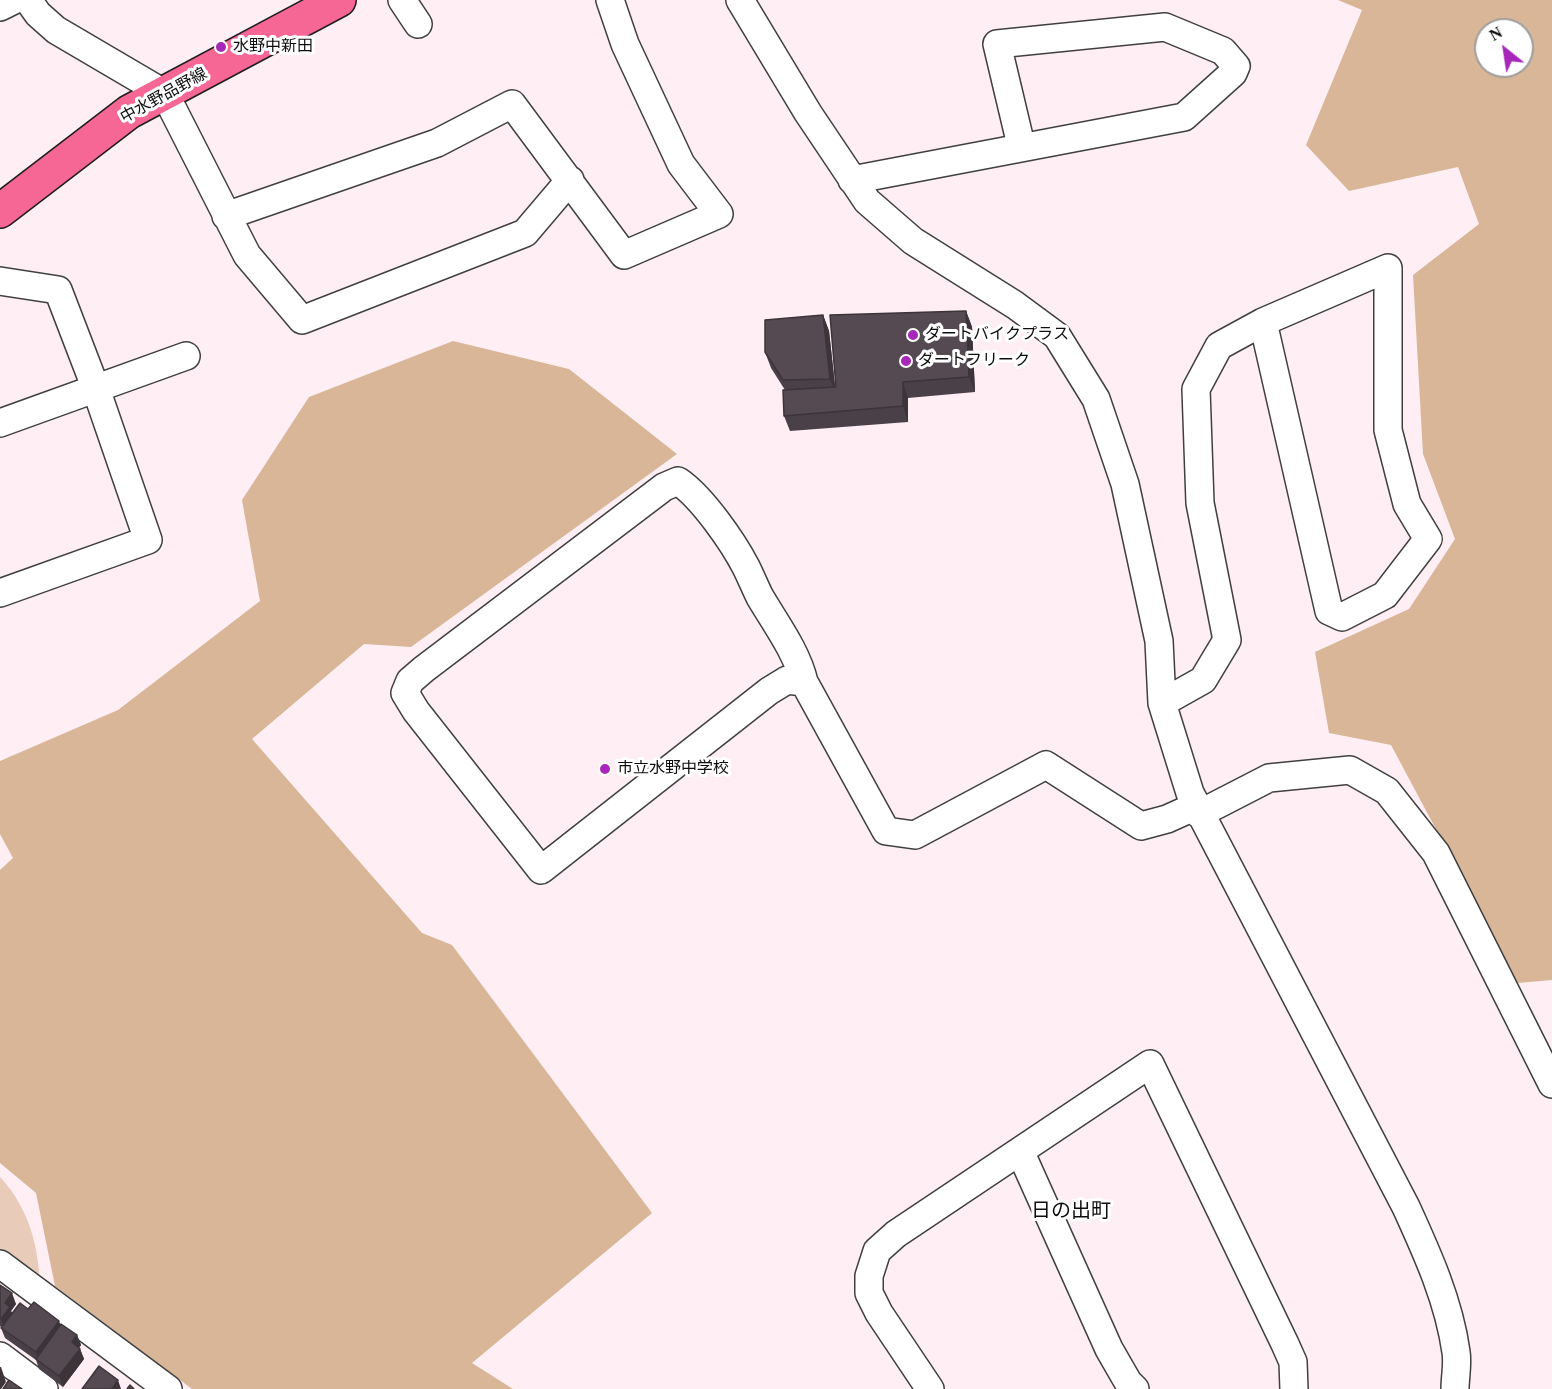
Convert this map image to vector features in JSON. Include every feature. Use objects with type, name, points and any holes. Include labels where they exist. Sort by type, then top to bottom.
[{"type":"main road","name":"中水野品野線","points":[[0,212],[129,112],[339,0]]},
{"type":"street","points":[[0,7],[14,0]]},
{"type":"street","points":[[27,0],[38,14],[56,30],[165,94],[248,255],[302,320],[525,233],[570,180]]},
{"type":"street","points":[[402,0],[418,24]]},
{"type":"street","points":[[226,216],[437,143],[512,104],[624,255],[719,214],[681,164],[625,44],[610,0]]},
{"type":"street","points":[[740,0],[807,113],[867,201],[914,241],[1015,305],[1057,336],[1096,399],[1125,484],[1159,641],[1162,703],[1190,793],[1406,1207],[1431,1264],[1450,1318],[1457,1354],[1455,1389]]},
{"type":"street","points":[[852,180],[1184,117],[1233,73],[1236,66],[1223,51],[1165,27],[997,44],[1021,145]]},
{"type":"street","points":[[1162,703],[1203,680],[1227,640],[1200,503],[1196,389],[1219,346],[1263,322],[1388,267],[1388,430],[1407,504],[1428,538],[1385,595],[1342,617],[1329,612],[1263,322]]},
{"type":"street","points":[[0,281],[58,290],[96,389],[148,540],[0,593]]},
{"type":"street","points":[[0,423],[186,356]]},
{"type":"street","points":[[804,682],[787,680],[769,691],[541,870],[416,711],[405,693],[410,681],[424,669],[664,487],[678,481],[690,489],[735,547],[755,588],[801,666],[804,682],[886,831],[915,835],[1046,765],[1142,826],[1198,810],[1269,778],[1350,770],[1387,791],[1436,853],[1552,1084]]},
{"type":"street","points":[[930,1389],[879,1313],[869,1293],[869,1276],[877,1251],[896,1234],[1150,1064],[1286,1344],[1293,1362],[1294,1389]]},
{"type":"street","points":[[1020,1151],[1109,1349],[1128,1382],[1135,1389]]},
{"type":"street","points":[[0,1264],[168,1389]]},
{"type":"street","points":[[100,1373],[117,1350]]},
{"type":"street","points":[[0,1356],[44,1389]]},
{"type":"shaded area","points":[[1338,0],[1552,0],[1552,980],[1518,983],[1391,745],[1329,733],[1315,652],[1409,609],[1455,539],[1423,454],[1413,275],[1479,224],[1458,167],[1349,191],[1306,145],[1362,10]]},
{"type":"shaded area","points":[[453,341],[569,369],[677,454],[411,647],[364,644],[252,739],[422,933],[452,945],[652,1213],[472,1363],[513,1389],[192,1389],[55,1286],[36,1193],[0,1163],[0,870],[13,858],[0,834],[0,761],[118,710],[260,601],[242,500],[309,397]]},
{"type":"shaded area","points":[[0,1177],[20,1205],[33,1236],[39,1270],[40,1304],[0,1269]]},
{"type":"building","name":"ダートフリーク","points":[[966,311],[969,377],[903,382],[903,406],[784,416],[783,390],[836,387],[830,315]]},
{"type":"building","points":[[823,315],[830,379],[783,380],[765,352],[765,320]]},
{"type":"building","points":[[0,1285],[12,1293],[5,1303],[10,1307],[1,1319],[0,1318]]},
{"type":"building","points":[[34,1302],[59,1321],[36,1352],[1,1328],[20,1303],[28,1309]]},
{"type":"building","points":[[61,1324],[77,1335],[72,1342],[80,1349],[59,1376],[36,1359]]},
{"type":"building","points":[[99,1366],[118,1380],[112,1389],[82,1389]]},
{"type":"building","points":[[9,1380],[22,1389],[3,1389]]},
{"type":"place","name":"水野中新田","points":[[221,47]]},
{"type":"place","name":"ダートバイクプラス","points":[[913,335]]},
{"type":"place","name":"ダートフリーク","points":[[906,361]]},
{"type":"place","name":"市立水野中学校","points":[[605,769]]},
{"type":"district","name":"日の出町","points":[[1071,1212]]}]
